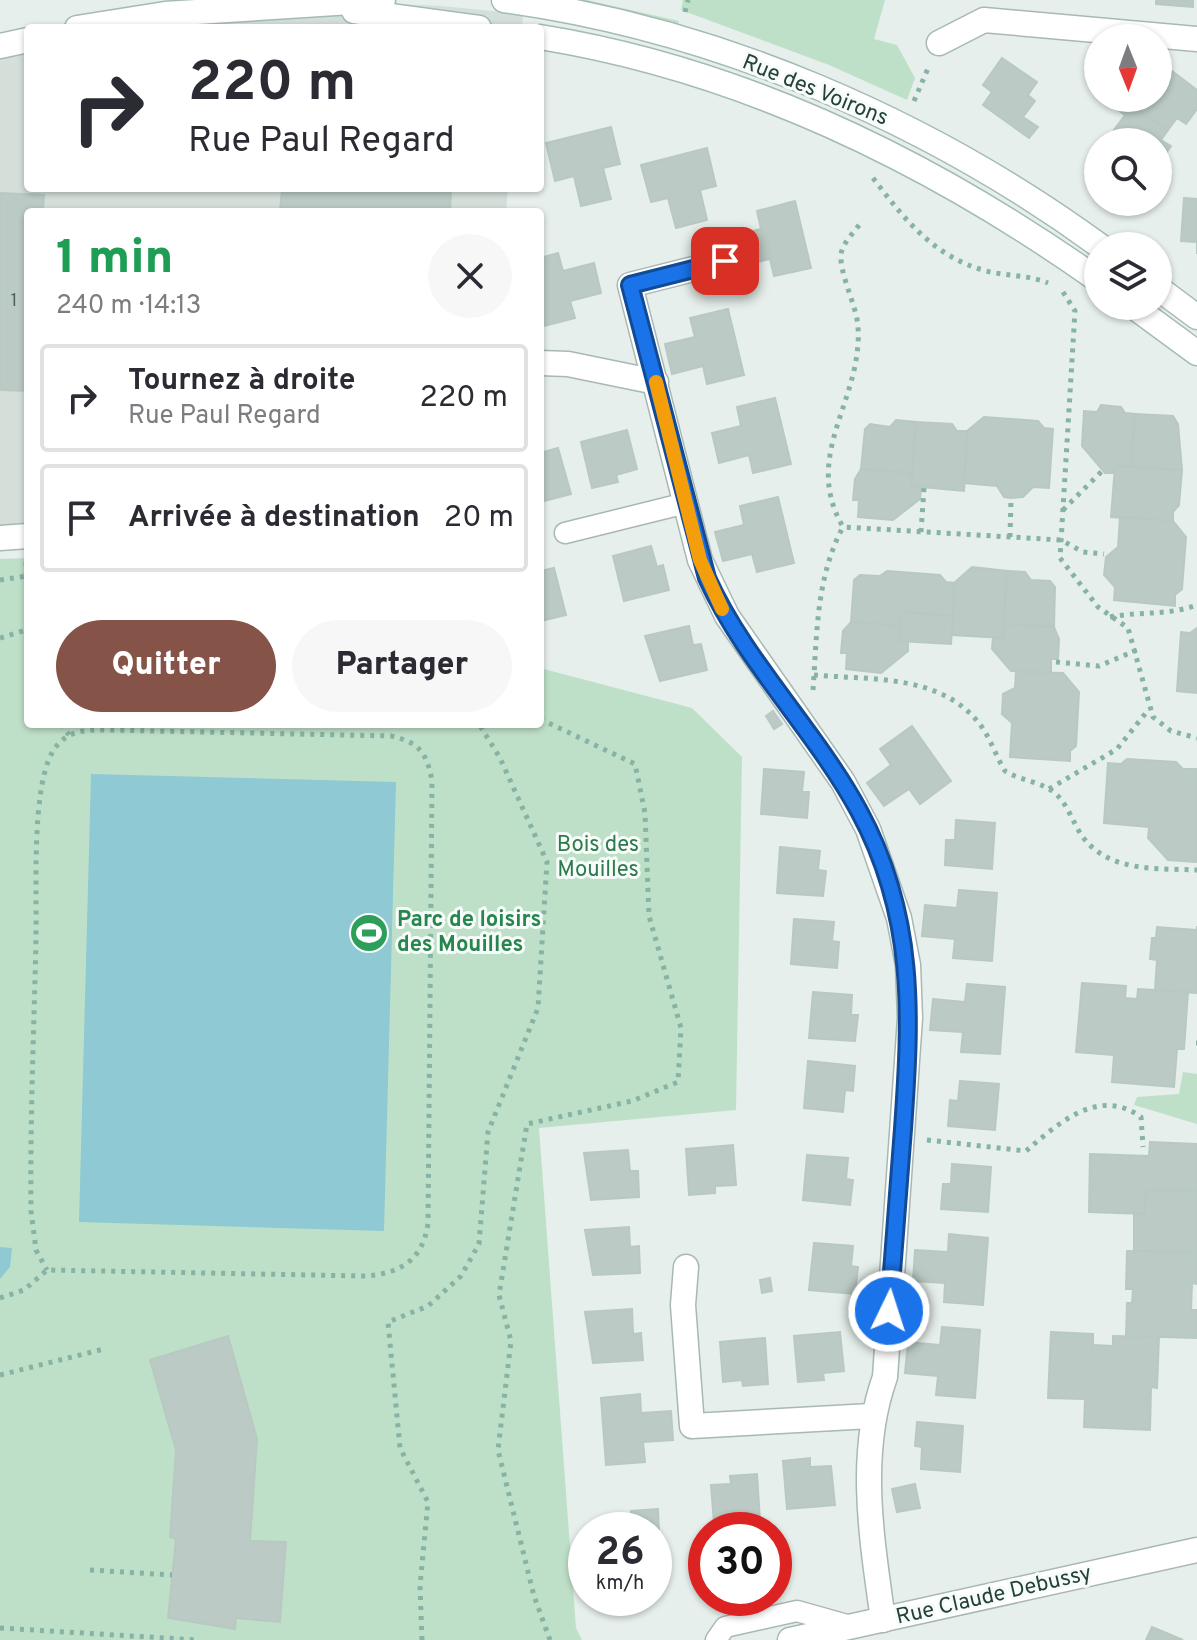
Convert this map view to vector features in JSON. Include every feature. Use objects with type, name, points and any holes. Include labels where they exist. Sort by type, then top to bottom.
[{"type":"street","points":[[102,24],[165,14],[383,0]]},
{"type":"street","name":"Rue des Voirons","points":[[504,0],[590,15],[682,39],[792,78],[940,145],[1084,236]]},
{"type":"street","points":[[320,6],[450,24]]},
{"type":"street","points":[[939,43],[984,20],[1197,39]]},
{"type":"street","name":"Rue des Voirons","points":[[544,38],[673,66],[772,100],[869,142],[961,191],[1084,271]]},
{"type":"street","points":[[0,46],[24,41]]},
{"type":"street","points":[[725,261],[630,285],[700,560],[717,600],[843,782],[868,829],[899,918],[909,975],[910,1018],[885,1377],[871,1416],[867,1448],[883,1620]]},
{"type":"street","points":[[1172,298],[1197,317]]},
{"type":"street","points":[[1152,320],[1197,353]]},
{"type":"street","points":[[544,363],[568,364],[656,382]]},
{"type":"street","points":[[686,1267],[683,1305],[692,1426],[871,1416]]},
{"type":"street","name":"Rue Claude Debussy","points":[[790,1640],[1197,1550]]},
{"type":"lane","points":[[565,533],[686,503]]},
{"type":"lane","points":[[716,1640],[725,1627],[797,1611],[854,1627]]},
{"type":"path","points":[[910,109],[939,43]]},
{"type":"path","points":[[866,170],[901,216],[949,257],[990,272],[1041,280],[1060,288],[1070,302],[1075,311],[1075,328],[1060,558],[1109,617],[1128,628],[1137,650],[1153,717],[1171,731],[1197,738]]},
{"type":"path","points":[[843,527],[828,493],[828,459],[859,351],[858,318],[841,261],[842,249],[859,225]]},
{"type":"path","points":[[1062,510],[1102,471]]},
{"type":"path","points":[[921,532],[924,488]]},
{"type":"path","points":[[1010,537],[1011,498]]},
{"type":"path","points":[[843,527],[1061,540],[1083,552],[1104,554]]},
{"type":"path","points":[[813,693],[821,589],[833,545],[843,527]]},
{"type":"path","points":[[17,537],[24,562]]},
{"type":"path","points":[[0,580],[24,577]]},
{"type":"path","points":[[1109,617],[1139,612],[1170,615],[1197,605]]},
{"type":"path","points":[[0,638],[24,631]]},
{"type":"path","points":[[1056,662],[1099,666],[1137,650]]},
{"type":"path","points":[[814,675],[916,684],[950,696],[981,725],[1005,771],[1049,789],[1063,801],[1082,835],[1101,854],[1131,866],[1197,870]]},
{"type":"path","points":[[1049,789],[1117,749],[1149,709]]},
{"type":"path","points":[[544,721],[635,764],[645,813],[649,916],[681,1028],[678,1082],[632,1101],[527,1124],[499,1295],[511,1341],[498,1450],[534,1596],[550,1640]]},
{"type":"path","points":[[64,728],[69,735]]},
{"type":"path","points":[[422,1640],[420,1586],[428,1502],[400,1448],[388,1322],[428,1306],[461,1276],[479,1244],[488,1132],[538,1008],[547,862],[500,758],[481,728]]},
{"type":"path","points":[[0,1298],[24,1290],[47,1270],[384,1275],[405,1267],[415,1257],[428,1223],[432,781],[422,750],[412,741],[391,736],[106,730],[69,735],[53,751],[47,768],[38,848],[31,1211],[36,1250],[47,1270]]},
{"type":"path","points":[[902,1138],[1026,1151],[1066,1117],[1091,1107],[1116,1106],[1141,1117],[1143,1147]]},
{"type":"path","points":[[0,1375],[104,1349]]},
{"type":"path","points":[[90,1570],[172,1575]]},
{"type":"path","points":[[0,1628],[197,1640]]},
{"type":"shaded area","points":[[351,2],[523,14],[522,24],[126,24]]},
{"type":"shaded area","points":[[24,42],[24,192],[508,192],[506,208],[24,208],[24,536],[0,538],[0,48]]},
{"type":"green space","points":[[564,0],[587,0],[679,21],[677,27]]},
{"type":"green space","points":[[683,0],[885,0],[874,39],[897,45],[915,78],[907,100],[829,65],[681,10]]},
{"type":"green space","name":"Parc de loisirs des Mouilles","points":[[24,558],[24,728],[544,728],[544,669],[692,708],[742,757],[736,1110],[539,1128],[568,1520],[568,1616],[575,1616],[576,1628],[582,1640],[0,1640],[0,559]]},
{"type":"green space","points":[[1183,1072],[1197,1074],[1197,1124],[1134,1105],[1137,1097],[1179,1094]]},
{"type":"water","points":[[91,774],[396,782],[384,1231],[79,1222]]},
{"type":"water","points":[[0,1247],[12,1248],[10,1267],[0,1279]]},
{"type":"building","points":[[1156,0],[1193,0],[1193,7],[1156,4]]},
{"type":"building","points":[[1002,58],[1037,82],[1028,95],[1035,101],[1023,117],[1038,127],[1029,138],[983,105],[992,92],[983,85]]},
{"type":"building","points":[[1172,71],[1197,90],[1197,109],[1186,124],[1177,118],[1170,128],[1142,112],[1172,112]]},
{"type":"building","points":[[1121,112],[1140,112],[1165,128],[1115,128],[1125,115]]},
{"type":"building","points":[[611,127],[620,164],[603,168],[611,199],[581,206],[574,176],[555,181],[546,143]]},
{"type":"building","points":[[707,148],[716,186],[700,190],[707,220],[676,228],[668,198],[651,202],[641,165]]},
{"type":"building","points":[[282,192],[451,192],[450,208],[280,208]]},
{"type":"building","points":[[0,193],[44,195],[43,208],[24,208],[24,391],[0,390]]},
{"type":"building","points":[[1184,198],[1197,199],[1197,242],[1181,241]]},
{"type":"building","points":[[795,201],[811,268],[774,276],[770,259],[739,266],[732,236],[761,229],[757,211]]},
{"type":"building","points":[[558,253],[563,271],[594,263],[601,293],[570,301],[575,318],[544,326],[544,257]]},
{"type":"building","points":[[728,309],[744,375],[707,384],[703,366],[672,374],[665,344],[695,337],[690,318]]},
{"type":"building","points":[[775,398],[791,464],[753,473],[749,455],[719,463],[712,433],[741,426],[737,407]]},
{"type":"building","points":[[1101,405],[1121,407],[1125,413],[1135,414],[1131,467],[1115,466],[1114,473],[1105,473],[1082,446],[1084,411],[1097,412]]},
{"type":"building","points":[[1135,414],[1173,416],[1178,424],[1182,470],[1131,467]]},
{"type":"building","points":[[984,417],[1038,421],[1044,428],[1053,429],[1049,488],[1033,487],[1023,497],[1011,498],[1004,497],[997,486],[964,483],[967,431]]},
{"type":"building","points":[[896,420],[916,422],[912,473],[861,469],[865,429],[870,424],[890,427]]},
{"type":"building","points":[[916,422],[952,424],[957,431],[967,431],[964,491],[911,486]]},
{"type":"building","points":[[627,430],[637,469],[616,475],[618,482],[592,488],[581,442]]},
{"type":"building","points":[[558,448],[571,494],[544,501],[544,452]]},
{"type":"building","points":[[1115,466],[1182,470],[1179,505],[1173,512],[1173,521],[1111,517]]},
{"type":"building","points":[[861,469],[912,473],[911,486],[921,488],[920,499],[893,520],[858,517],[859,500],[853,500],[855,479]]},
{"type":"building","points":[[778,497],[794,563],[757,572],[752,554],[723,561],[715,532],[744,525],[740,506]]},
{"type":"building","points":[[1120,517],[1173,521],[1186,537],[1182,589],[1175,595],[1175,606],[1114,600],[1115,587],[1104,575],[1106,557],[1118,547]]},
{"type":"building","points":[[651,546],[657,567],[663,565],[669,590],[624,601],[613,556]]},
{"type":"building","points":[[972,567],[1007,571],[1003,638],[952,635],[954,583]]},
{"type":"building","points":[[554,568],[566,615],[544,620],[544,570]]},
{"type":"building","points":[[887,571],[940,575],[946,582],[954,583],[953,616],[901,612],[900,626],[851,622],[854,580],[860,575],[880,576]]},
{"type":"building","points":[[1007,571],[1025,572],[1031,580],[1050,581],[1055,587],[1054,627],[1004,624]]},
{"type":"building","points":[[901,612],[953,616],[951,644],[899,641]]},
{"type":"building","points":[[851,622],[900,626],[899,641],[908,642],[908,651],[881,673],[846,669],[847,653],[841,653],[843,631]]},
{"type":"building","points":[[1004,624],[1054,627],[1059,639],[1058,659],[1051,659],[1051,673],[1011,671],[992,649],[993,637],[1003,638]]},
{"type":"building","points":[[689,626],[693,645],[701,644],[707,670],[660,681],[645,636]]},
{"type":"building","points":[[1197,628],[1197,693],[1177,691],[1181,632],[1190,633]]},
{"type":"building","points":[[1016,672],[1063,673],[1079,692],[1076,746],[1070,751],[1070,761],[1010,757],[1012,723],[1002,714],[1003,694],[1015,688]]},
{"type":"building","points":[[773,711],[782,724],[774,729],[766,716]]},
{"type":"building","points":[[912,726],[951,781],[920,804],[909,789],[884,806],[867,783],[891,765],[880,749]]},
{"type":"building","points":[[1127,759],[1176,762],[1183,769],[1197,769],[1197,862],[1168,860],[1148,838],[1149,827],[1104,823],[1108,763],[1121,764]]},
{"type":"building","points":[[764,769],[804,772],[802,792],[809,792],[807,818],[761,814]]},
{"type":"building","points":[[956,820],[995,823],[992,869],[945,865],[946,840],[955,840]]},
{"type":"building","points":[[780,847],[820,851],[818,870],[826,871],[823,896],[777,893]]},
{"type":"building","points":[[959,890],[997,893],[992,961],[953,958],[955,939],[922,936],[925,905],[957,908]]},
{"type":"building","points":[[794,919],[834,922],[832,941],[839,942],[837,968],[791,964]]},
{"type":"building","points":[[1157,927],[1197,930],[1197,993],[1155,990],[1157,960],[1150,959],[1152,938],[1156,938]]},
{"type":"building","points":[[1082,983],[1126,986],[1125,998],[1137,999],[1138,989],[1188,992],[1184,1049],[1177,1049],[1174,1087],[1112,1082],[1114,1055],[1076,1052]]},
{"type":"building","points":[[967,984],[1005,987],[1000,1054],[961,1052],[963,1032],[930,1030],[933,999],[965,1002]]},
{"type":"building","points":[[813,992],[852,995],[851,1015],[858,1015],[855,1041],[809,1038]]},
{"type":"building","points":[[808,1061],[855,1066],[853,1091],[845,1090],[843,1112],[804,1108]]},
{"type":"building","points":[[960,1081],[999,1084],[995,1130],[948,1126],[950,1100],[958,1101]]},
{"type":"building","points":[[1150,1142],[1197,1144],[1197,1191],[1146,1190],[1145,1214],[1089,1212],[1090,1154],[1149,1156]]},
{"type":"building","points":[[733,1145],[736,1185],[715,1186],[715,1193],[689,1195],[686,1149]]},
{"type":"building","points":[[628,1150],[630,1171],[638,1171],[639,1197],[591,1200],[584,1153]]},
{"type":"building","points":[[807,1155],[848,1158],[846,1179],[853,1180],[850,1205],[803,1200]]},
{"type":"building","points":[[952,1164],[991,1167],[988,1212],[941,1209],[943,1184],[951,1184]]},
{"type":"building","points":[[1146,1190],[1197,1191],[1197,1252],[1134,1252],[1134,1213],[1145,1214]]},
{"type":"building","points":[[629,1227],[630,1247],[639,1246],[640,1273],[593,1275],[585,1230]]},
{"type":"building","points":[[949,1234],[988,1238],[983,1305],[944,1302],[945,1283],[913,1281],[915,1250],[948,1252]]},
{"type":"building","points":[[814,1243],[853,1246],[851,1266],[858,1267],[855,1294],[809,1290]]},
{"type":"building","points":[[1127,1251],[1197,1252],[1197,1284],[1192,1283],[1191,1310],[1197,1310],[1197,1338],[1126,1336],[1127,1303],[1132,1303],[1133,1289],[1126,1289]]},
{"type":"building","points":[[770,1278],[772,1291],[762,1293],[760,1280]]},
{"type":"building","points":[[632,1309],[633,1334],[641,1333],[643,1360],[593,1363],[585,1312]]},
{"type":"building","points":[[942,1327],[980,1330],[975,1398],[936,1395],[938,1376],[905,1373],[908,1342],[940,1345]]},
{"type":"building","points":[[840,1332],[844,1371],[823,1373],[824,1380],[798,1382],[794,1336]]},
{"type":"building","points":[[1051,1332],[1093,1334],[1093,1345],[1113,1346],[1113,1336],[1159,1337],[1157,1388],[1151,1387],[1150,1430],[1084,1427],[1085,1399],[1048,1398]]},
{"type":"building","points":[[228,1336],[257,1439],[250,1541],[286,1542],[280,1622],[236,1618],[235,1629],[168,1618],[176,1539],[170,1537],[176,1450],[150,1360]]},
{"type":"building","points":[[765,1338],[768,1384],[743,1386],[742,1380],[723,1382],[720,1342]]},
{"type":"building","points":[[640,1394],[641,1413],[671,1411],[673,1440],[643,1442],[645,1462],[606,1465],[601,1398]]},
{"type":"building","points":[[917,1422],[963,1426],[960,1472],[921,1469],[922,1447],[915,1446]]},
{"type":"building","points":[[810,1458],[810,1467],[831,1466],[835,1505],[787,1509],[783,1461]]},
{"type":"building","points":[[757,1474],[759,1512],[713,1512],[711,1485],[731,1484],[730,1476]]},
{"type":"building","points":[[915,1484],[920,1508],[897,1512],[892,1489]]},
{"type":"building","points":[[658,1509],[658,1512],[631,1512]]},
{"type":"building","points":[[1152,1627],[1183,1640],[1146,1640]]},
{"type":"slow traffic","points":[[656,382],[700,560],[722,609]]},
{"type":"place","name":"Parc de loisirs des Mouilles","points":[[369,933]]},
{"type":"route","points":[[725,261],[630,285],[707,578],[727,616],[843,782],[868,829],[899,918],[908,965],[910,1018],[889,1311]]},
{"type":"park label","name":"Bois des Mouilles","points":[[598,858]]}]
